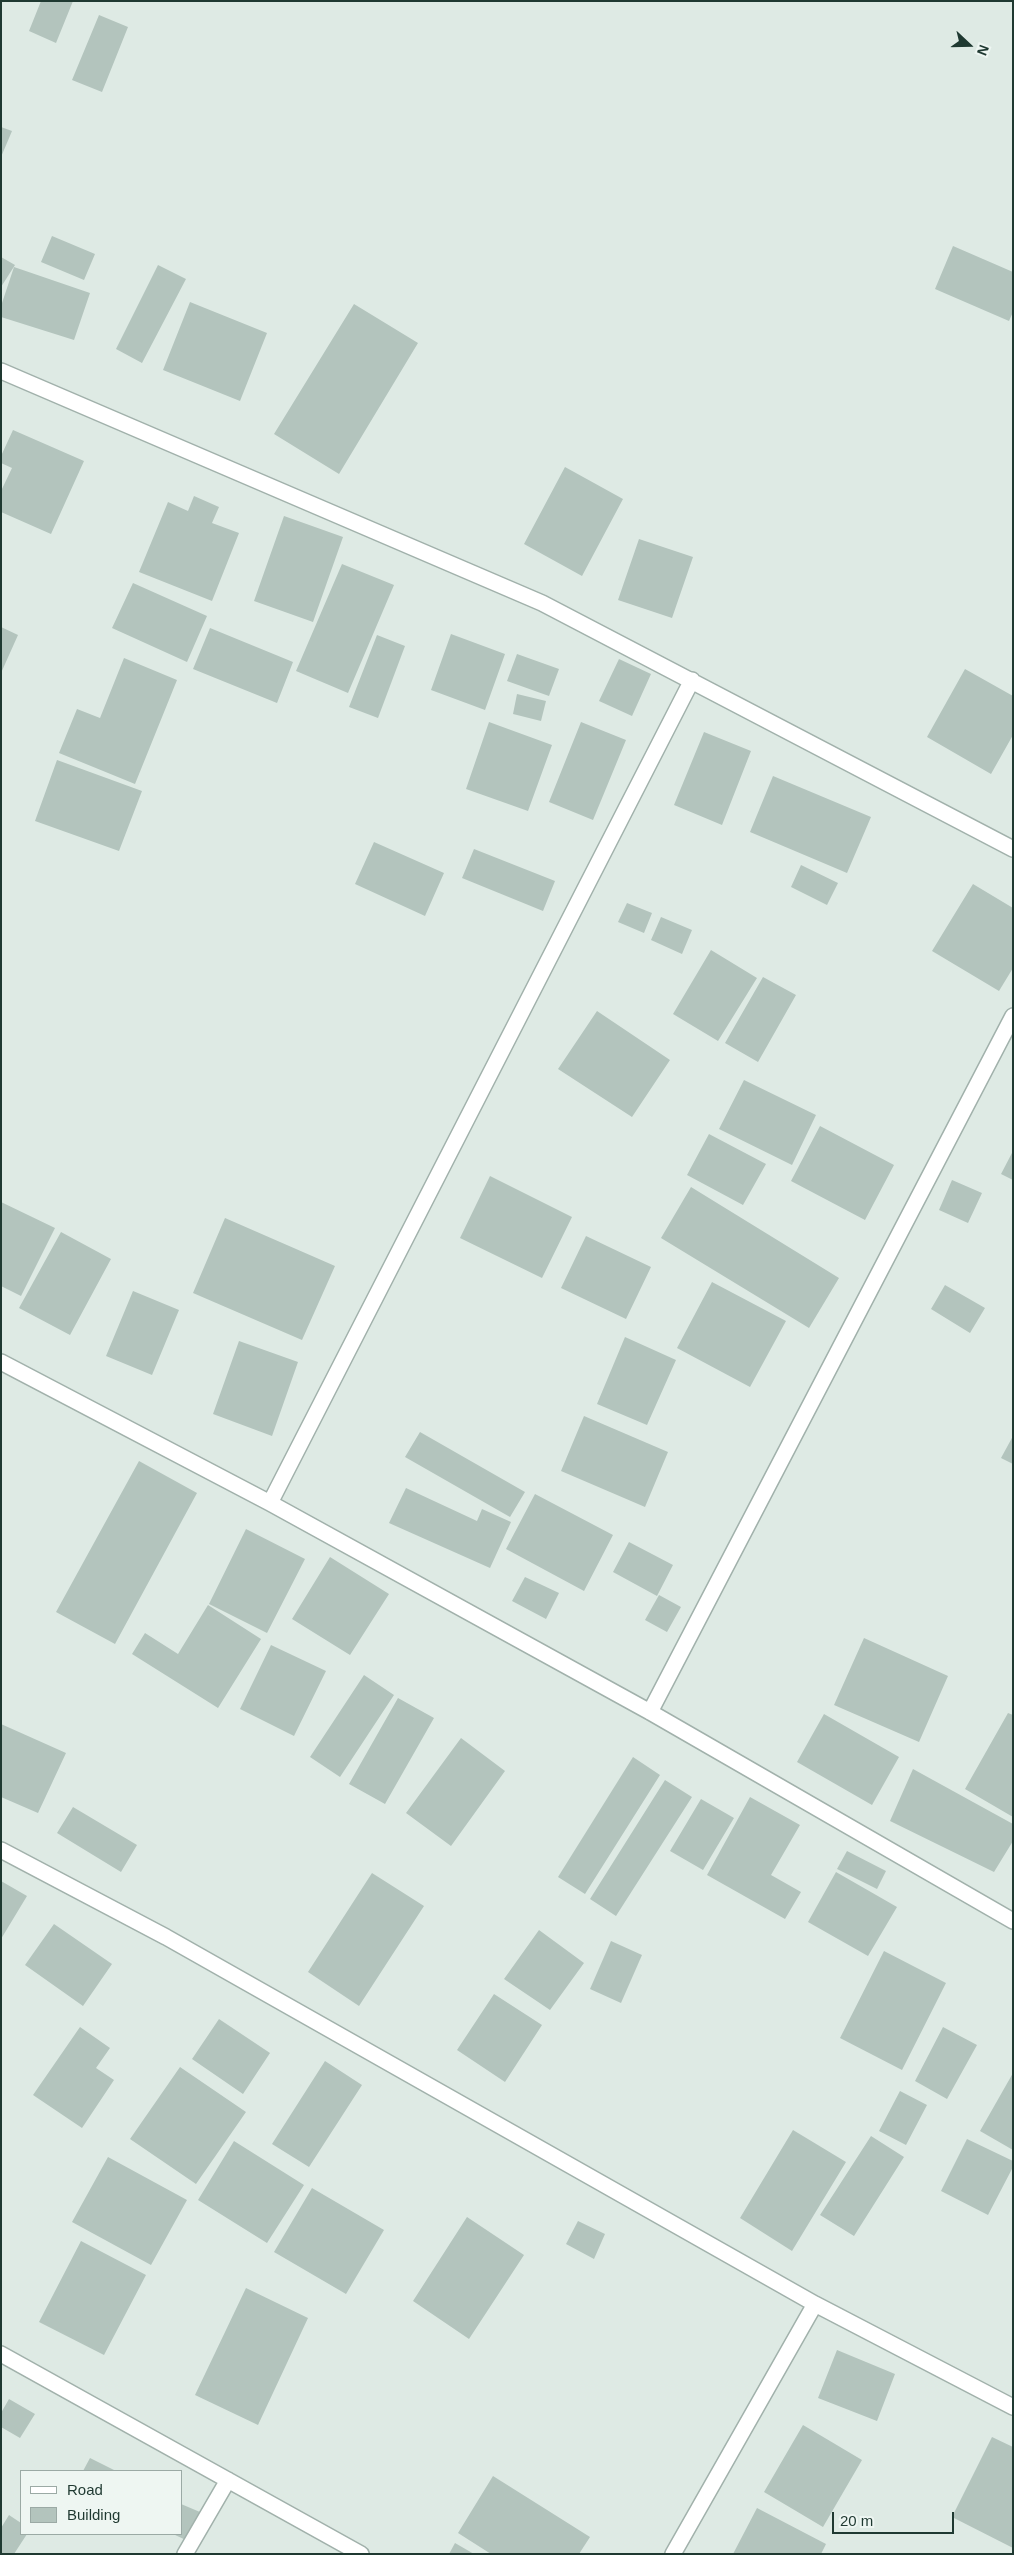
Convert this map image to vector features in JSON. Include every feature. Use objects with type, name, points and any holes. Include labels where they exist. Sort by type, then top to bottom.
[{"type":"street","points":[[1,371],[542,603],[1013,849]]},
{"type":"street","points":[[270,1503],[692,680]]},
{"type":"street","points":[[650,1712],[1013,1016]]},
{"type":"street","points":[[1,1362],[270,1503],[650,1712],[1013,1921]]},
{"type":"street","points":[[1,1850],[166,1937],[816,2304],[1013,2407]]},
{"type":"street","points":[[673,2554],[816,2304]]},
{"type":"street","points":[[1,2354],[361,2554]]},
{"type":"street","points":[[185,2554],[228,2480]]},
{"type":"building","points":[[41,1],[73,1],[56,43],[29,31]]},
{"type":"building","points":[[99,15],[128,27],[102,92],[72,80]]},
{"type":"building","points":[[1,127],[12,131],[1,157]]},
{"type":"building","points":[[52,236],[95,254],[84,280],[41,262]]},
{"type":"building","points":[[953,246],[1013,272],[1013,312],[1009,321],[935,289]]},
{"type":"building","points":[[1,257],[15,265],[1,287]]},
{"type":"building","points":[[158,265],[186,279],[142,363],[116,349]]},
{"type":"building","points":[[14,267],[90,293],[74,340],[1,317],[1,306]]},
{"type":"building","points":[[190,302],[267,333],[240,401],[163,370]]},
{"type":"building","points":[[354,304],[418,343],[339,474],[274,434]]},
{"type":"building","points":[[13,430],[84,461],[51,534],[1,512],[1,491],[12,468],[1,463],[1,456]]},
{"type":"building","points":[[565,467],[623,499],[582,576],[524,544]]},
{"type":"building","points":[[194,496],[219,507],[212,523],[239,533],[212,601],[139,572],[168,502],[188,511]]},
{"type":"building","points":[[284,516],[343,537],[313,622],[254,601]]},
{"type":"building","points":[[639,539],[693,557],[672,618],[618,600]]},
{"type":"building","points":[[342,564],[394,585],[348,693],[296,671]]},
{"type":"building","points":[[133,583],[207,616],[187,662],[112,628]]},
{"type":"building","points":[[1,627],[18,635],[1,673]]},
{"type":"building","points":[[210,628],[293,662],[277,703],[193,669]]},
{"type":"building","points":[[451,634],[505,654],[485,710],[431,690]]},
{"type":"building","points":[[377,635],[405,646],[378,718],[349,707]]},
{"type":"building","points":[[517,654],[559,669],[549,696],[507,681]]},
{"type":"building","points":[[124,658],[177,680],[135,784],[59,753],[77,709],[100,718]]},
{"type":"building","points":[[619,659],[651,674],[632,716],[599,701]]},
{"type":"building","points":[[965,669],[1013,696],[1013,735],[991,774],[927,737]]},
{"type":"building","points":[[517,694],[546,701],[541,721],[513,714]]},
{"type":"building","points":[[489,722],[552,745],[528,811],[466,789]]},
{"type":"building","points":[[581,722],[626,740],[593,820],[549,802]]},
{"type":"building","points":[[704,732],[751,751],[722,825],[674,805]]},
{"type":"building","points":[[57,760],[142,791],[119,851],[35,821]]},
{"type":"building","points":[[773,776],[871,817],[847,873],[750,832]]},
{"type":"building","points":[[374,842],[444,873],[425,916],[355,884]]},
{"type":"building","points":[[474,849],[555,881],[543,911],[462,878]]},
{"type":"building","points":[[801,865],[838,883],[827,905],[791,887]]},
{"type":"building","points":[[973,884],[1013,908],[1013,968],[999,991],[932,951]]},
{"type":"building","points":[[627,903],[652,913],[644,933],[618,922]]},
{"type":"building","points":[[661,917],[692,930],[682,954],[651,940]]},
{"type":"building","points":[[711,950],[757,978],[718,1041],[673,1014]]},
{"type":"building","points":[[763,977],[796,995],[758,1062],[725,1043]]},
{"type":"building","points":[[597,1011],[670,1060],[632,1117],[558,1069]]},
{"type":"building","points":[[744,1080],[816,1115],[792,1165],[719,1129]]},
{"type":"building","points":[[820,1126],[894,1165],[865,1220],[791,1181]]},
{"type":"building","points":[[709,1134],[766,1164],[743,1205],[687,1175]]},
{"type":"building","points":[[1013,1151],[1013,1180],[1001,1174]]},
{"type":"building","points":[[490,1176],[572,1217],[542,1278],[460,1238]]},
{"type":"building","points":[[952,1180],[982,1193],[968,1223],[939,1210]]},
{"type":"building","points":[[691,1187],[839,1278],[809,1328],[661,1238]]},
{"type":"building","points":[[1,1202],[55,1228],[21,1296],[1,1286]]},
{"type":"building","points":[[225,1218],[335,1266],[302,1340],[193,1293]]},
{"type":"building","points":[[61,1232],[111,1259],[70,1335],[19,1308]]},
{"type":"building","points":[[586,1236],[651,1267],[626,1319],[561,1288]]},
{"type":"building","points":[[712,1282],[786,1321],[750,1387],[677,1348]]},
{"type":"building","points":[[945,1285],[985,1308],[970,1333],[931,1309]]},
{"type":"building","points":[[133,1291],[179,1310],[152,1375],[106,1356]]},
{"type":"building","points":[[625,1337],[676,1360],[647,1425],[597,1404]]},
{"type":"building","points":[[239,1341],[298,1362],[272,1436],[213,1414]]},
{"type":"building","points":[[584,1416],[668,1452],[645,1507],[561,1471]]},
{"type":"building","points":[[420,1432],[525,1492],[510,1517],[405,1457]]},
{"type":"building","points":[[1013,1436],[1013,1464],[1001,1458]]},
{"type":"building","points":[[139,1461],[197,1493],[115,1644],[56,1612]]},
{"type":"building","points":[[406,1488],[477,1521],[482,1509],[511,1522],[490,1568],[389,1523]]},
{"type":"building","points":[[535,1494],[613,1535],[584,1591],[506,1549]]},
{"type":"building","points":[[246,1529],[305,1559],[267,1633],[209,1604]]},
{"type":"building","points":[[629,1542],[673,1565],[657,1596],[613,1572]]},
{"type":"building","points":[[330,1557],[389,1594],[350,1655],[292,1619]]},
{"type":"building","points":[[525,1577],[559,1593],[546,1619],[512,1601]]},
{"type":"building","points":[[659,1595],[681,1607],[667,1632],[645,1620]]},
{"type":"building","points":[[208,1605],[261,1639],[218,1708],[132,1654],[145,1633],[178,1654]]},
{"type":"building","points":[[864,1638],[948,1676],[919,1742],[834,1705]]},
{"type":"building","points":[[271,1645],[326,1671],[294,1736],[240,1709]]},
{"type":"building","points":[[364,1675],[394,1695],[340,1777],[310,1757]]},
{"type":"building","points":[[398,1698],[434,1718],[385,1804],[349,1784]]},
{"type":"building","points":[[1008,1713],[1013,1715],[1013,1817],[965,1789]]},
{"type":"building","points":[[824,1714],[899,1757],[872,1805],[797,1762]]},
{"type":"building","points":[[1,1724],[66,1753],[38,1813],[1,1797]]},
{"type":"building","points":[[461,1738],[505,1771],[451,1846],[406,1813]]},
{"type":"building","points":[[633,1757],[660,1775],[585,1894],[558,1877]]},
{"type":"building","points":[[913,1769],[1013,1824],[1013,1841],[994,1872],[890,1821]]},
{"type":"building","points":[[665,1780],[692,1797],[616,1916],[590,1899]]},
{"type":"building","points":[[750,1797],[800,1825],[771,1875],[801,1892],[785,1919],[707,1875]]},
{"type":"building","points":[[701,1799],[734,1818],[703,1870],[670,1851]]},
{"type":"building","points":[[73,1807],[137,1845],[121,1872],[57,1833]]},
{"type":"building","points":[[847,1851],[886,1871],[877,1889],[837,1869]]},
{"type":"building","points":[[836,1872],[897,1907],[868,1956],[808,1922]]},
{"type":"building","points":[[372,1873],[424,1906],[359,2006],[308,1972]]},
{"type":"building","points":[[1,1881],[27,1896],[1,1939]]},
{"type":"building","points":[[54,1924],[112,1964],[83,2006],[25,1965]]},
{"type":"building","points":[[539,1930],[584,1963],[550,2010],[504,1979]]},
{"type":"building","points":[[611,1941],[642,1955],[621,2003],[590,1989]]},
{"type":"building","points":[[884,1951],[946,1983],[902,2070],[840,2038]]},
{"type":"building","points":[[494,1994],[542,2025],[505,2082],[457,2050]]},
{"type":"building","points":[[219,2019],[270,2053],[243,2094],[192,2059]]},
{"type":"building","points":[[80,2027],[110,2048],[96,2068],[114,2080],[82,2128],[33,2095]]},
{"type":"building","points":[[943,2027],[977,2045],[947,2099],[915,2081]]},
{"type":"building","points":[[325,2061],[362,2085],[309,2167],[272,2144]]},
{"type":"building","points":[[180,2067],[246,2112],[196,2184],[130,2139]]},
{"type":"building","points":[[1013,2073],[1013,2150],[980,2131]]},
{"type":"building","points":[[900,2091],[927,2105],[906,2145],[879,2131]]},
{"type":"building","points":[[793,2130],[846,2162],[792,2251],[740,2218]]},
{"type":"building","points":[[871,2136],[904,2157],[854,2236],[820,2215]]},
{"type":"building","points":[[967,2139],[1013,2161],[1013,2167],[988,2215],[941,2191]]},
{"type":"building","points":[[234,2141],[304,2185],[267,2243],[198,2200]]},
{"type":"building","points":[[108,2157],[187,2200],[151,2265],[72,2222]]},
{"type":"building","points":[[312,2188],[384,2230],[346,2294],[274,2252]]},
{"type":"building","points":[[467,2217],[524,2255],[469,2339],[413,2301]]},
{"type":"building","points":[[578,2221],[605,2234],[594,2259],[566,2244]]},
{"type":"building","points":[[81,2241],[146,2275],[104,2355],[39,2322]]},
{"type":"building","points":[[246,2288],[308,2318],[258,2425],[195,2395]]},
{"type":"building","points":[[837,2350],[895,2374],[877,2421],[818,2398]]},
{"type":"building","points":[[9,2399],[35,2414],[20,2438],[1,2427],[1,2413]]},
{"type":"building","points":[[803,2425],[862,2460],[823,2527],[764,2492]]},
{"type":"building","points":[[992,2437],[1013,2447],[1013,2548],[952,2517]]},
{"type":"building","points":[[90,2458],[114,2470],[84,2470]]},
{"type":"building","points":[[493,2476],[590,2537],[579,2554],[491,2554],[458,2533]]},
{"type":"building","points":[[182,2504],[200,2512],[188,2541],[175,2535],[182,2535]]},
{"type":"building","points":[[757,2508],[826,2544],[821,2554],[733,2554]]},
{"type":"building","points":[[9,2515],[20,2522],[20,2535],[26,2535],[14,2554],[1,2554],[1,2528]]},
{"type":"building","points":[[455,2543],[474,2554],[449,2554]]}]
